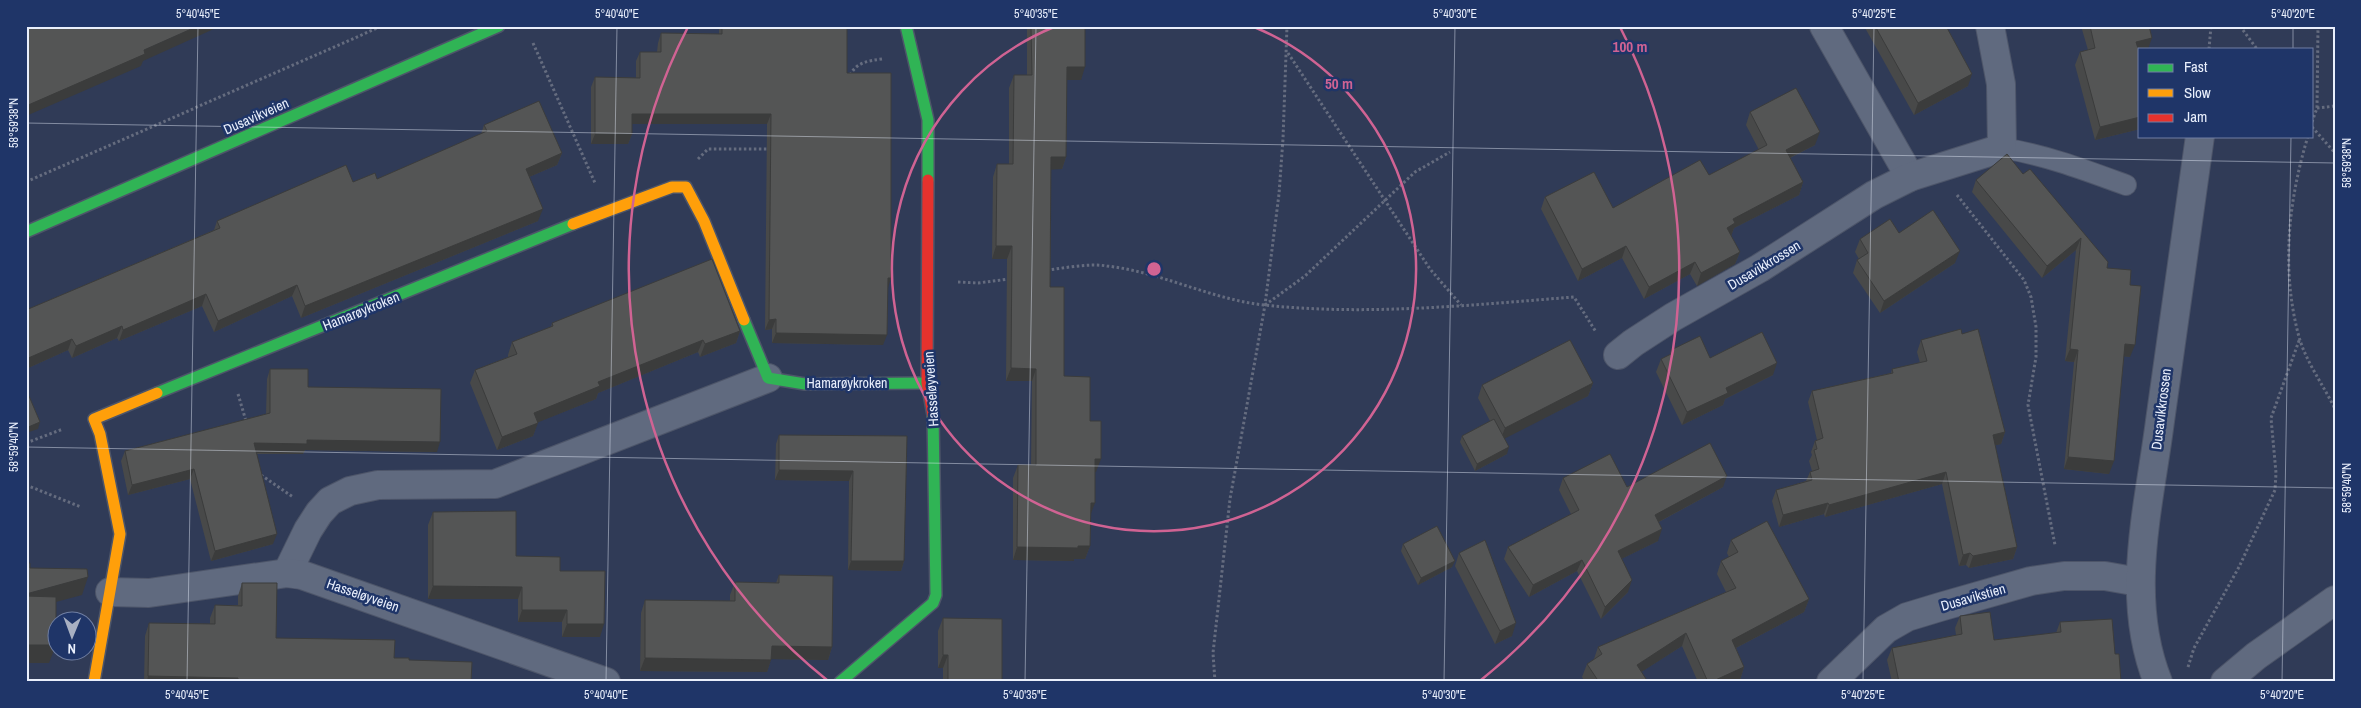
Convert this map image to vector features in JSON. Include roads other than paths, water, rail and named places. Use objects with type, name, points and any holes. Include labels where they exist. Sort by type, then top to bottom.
[{"type":"street","name":"Dusavikveien","points":[[26,232],[499,26]]},
{"type":"street","name":"Hasseløyveien","points":[[840,682],[933,603],[936,595],[933,412],[927,383],[929,282],[928,120],[906,26]]},
{"type":"street","points":[[1824,26],[1910,177]]},
{"type":"street","points":[[1990,26],[2001,84],[2002,148]]},
{"type":"street","name":"Dusavikkrossen","points":[[2158,682],[2143,626],[2140,582],[2146,510],[2200,138]]},
{"type":"street","name":"Dusavikkrossen","points":[[1618,354],[1672,318],[1760,268],[1874,195],[1910,177],[2002,148]]},
{"type":"street","name":"Hamarøykroken","points":[[110,592],[120,534],[100,434],[94,419],[607,211],[672,187],[686,187],[704,221],[768,378],[805,384],[927,383]]},
{"type":"street","points":[[286,573],[319,512],[330,501],[350,491],[378,485],[495,484],[768,378]]},
{"type":"street","name":"Hasseløyveien","points":[[110,592],[149,593],[286,573],[302,575],[606,682]]},
{"type":"street","name":"Dusavikstien","points":[[1831,682],[1886,629],[1908,617],[2031,581],[2064,576],[2106,576],[2140,582]]},
{"type":"street","points":[[94,682],[110,592]]},
{"type":"street","points":[[2225,682],[2256,656],[2335,600]]},
{"type":"lane","name":"Dusavikkrossen","points":[[2002,148],[2029,152],[2064,162],[2126,185]]}]
